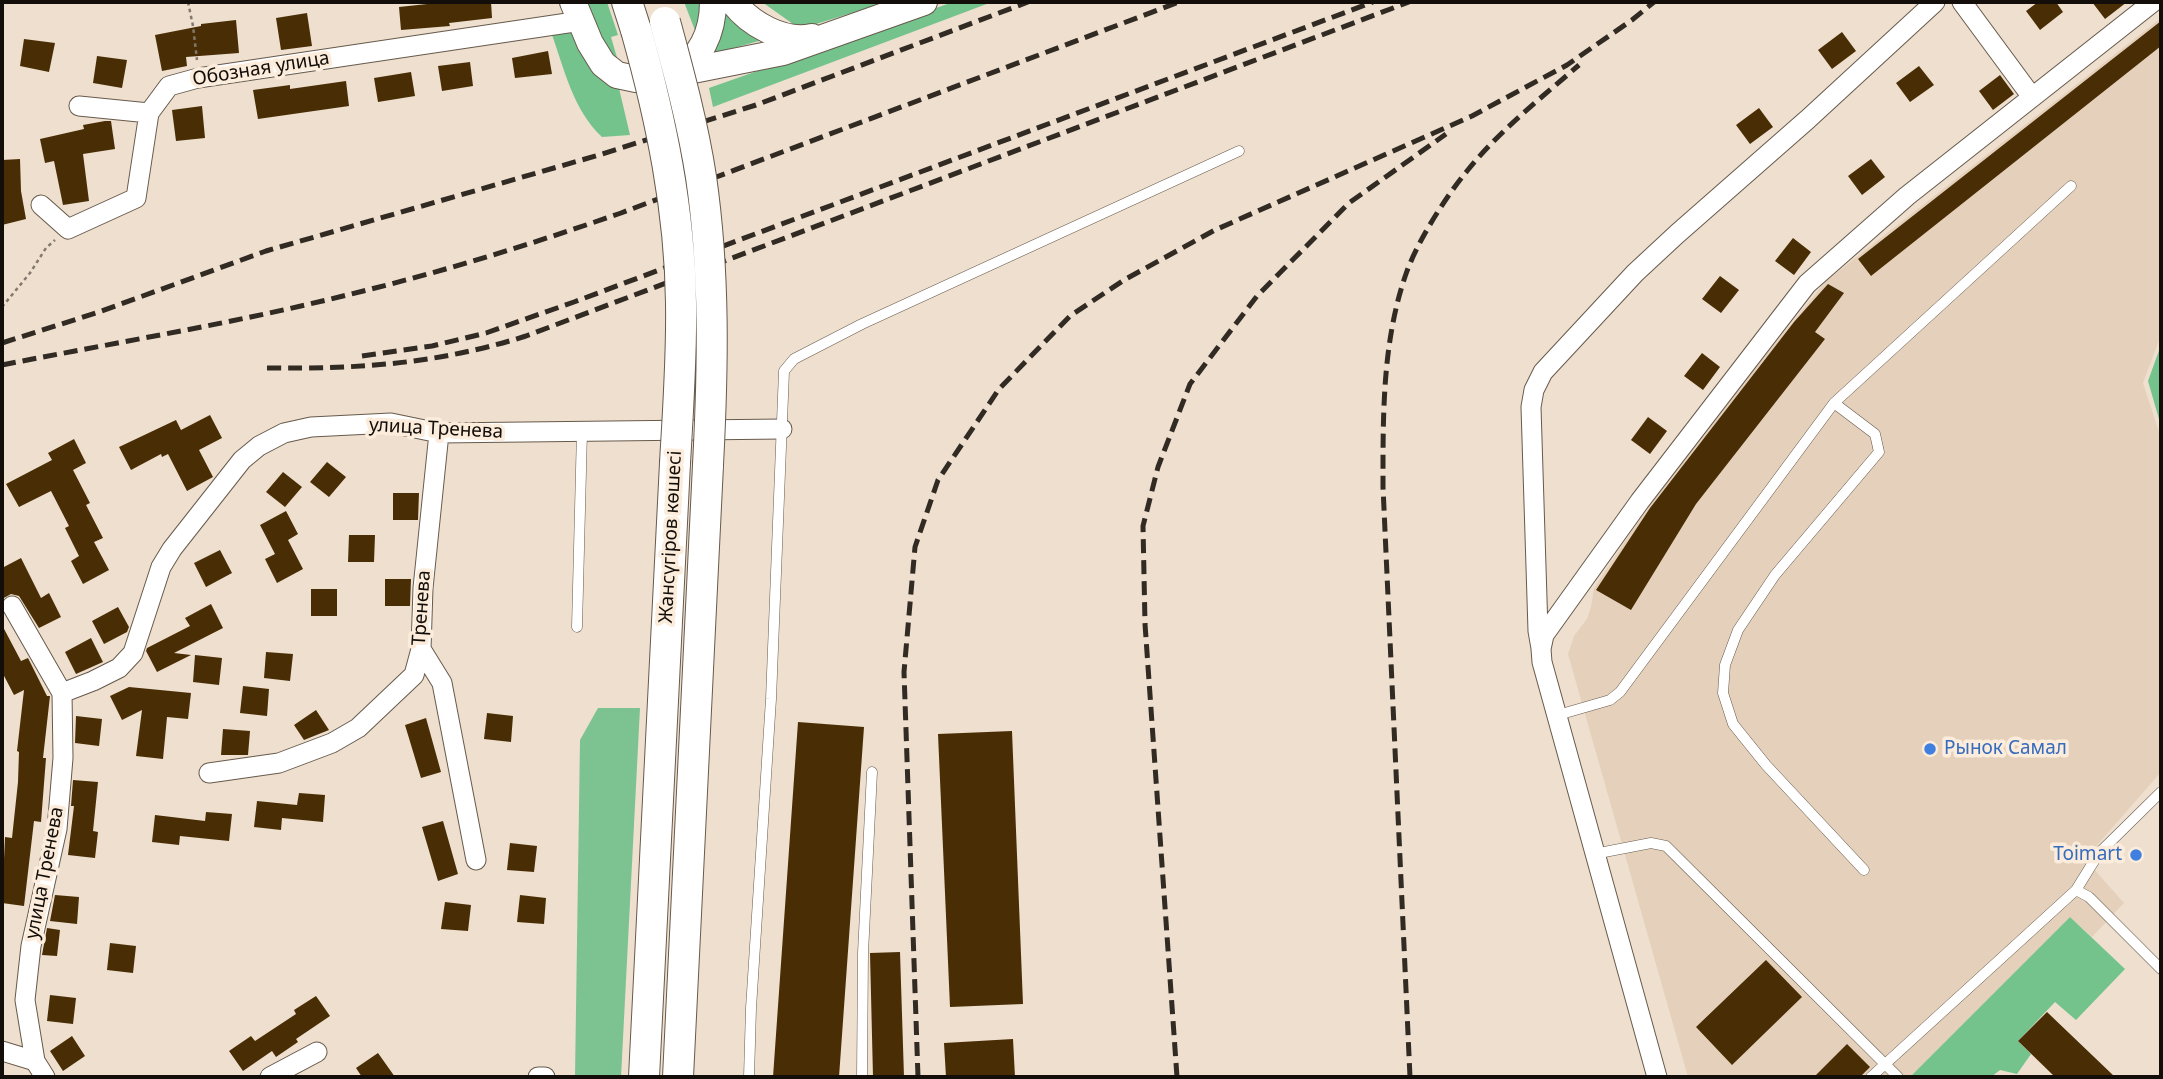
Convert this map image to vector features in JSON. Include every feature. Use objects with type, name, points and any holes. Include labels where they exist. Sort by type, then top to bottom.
[{"type":"main road","name":"Жансүгіров көшесі","points":[[627,2],[662,133],[679,257],[681,332],[644,1077]]},
{"type":"main road","points":[[668,75],[689,64],[705,43],[711,24],[713,2]]},
{"type":"main road","points":[[733,2],[760,26],[793,37],[813,36],[878,19]]},
{"type":"main road","points":[[577,12],[597,55],[609,70],[636,79],[783,52],[924,2]]},
{"type":"main road","name":"Жансүгіров көшесі","points":[[662,12],[683,85],[706,217],[712,347],[678,1077]]},
{"type":"street","points":[[1657,1077],[1542,662],[1538,631],[1531,407],[1534,390],[1543,372],[1635,273],[1935,2]]},
{"type":"street","points":[[1962,2],[2032,97]]},
{"type":"street","points":[[1541,649],[1544,635],[1640,501],[1807,284],[1907,196],[2152,2]]},
{"type":"street","name":"Обозная улица","points":[[68,229],[136,198],[149,113],[169,86],[198,78],[577,12]]},
{"type":"street","points":[[79,106],[149,113]]},
{"type":"street","points":[[41,205],[68,229]]},
{"type":"street","name":"улица Тренева","points":[[40,1069],[25,1000],[32,946],[57,829],[63,758],[62,693],[119,668],[133,653],[161,567],[242,460],[259,446],[284,433],[311,427],[391,423],[439,433],[782,429]]},
{"type":"street","name":"Тренева","points":[[209,773],[279,763],[341,738],[358,728],[414,675],[421,649],[423,588],[439,433]]},
{"type":"street","points":[[12,606],[62,693]]},
{"type":"street","points":[[421,649],[442,683],[476,860]]},
{"type":"street","points":[[2,1051],[40,1069]]},
{"type":"street","points":[[270,1077],[317,1052]]},
{"type":"street","points":[[538,1077],[545,1077]]},
{"type":"lane","points":[[749,1077],[771,685],[784,371],[794,359],[862,324],[1239,151]]},
{"type":"lane","points":[[1558,715],[1610,700],[1620,692],[1834,403],[2071,186]]},
{"type":"lane","points":[[1834,403],[1875,433],[1879,452],[1775,575],[1738,630],[1725,665],[1723,693],[1733,724],[1766,765],[1864,870]]},
{"type":"lane","points":[[577,627],[582,431]]},
{"type":"lane","points":[[862,1077],[863,953],[872,772]]},
{"type":"lane","points":[[1871,1077],[2076,890],[2099,853],[2161,792]]},
{"type":"lane","points":[[1594,854],[1651,843],[1666,846],[1898,1077]]},
{"type":"lane","points":[[2076,890],[2089,897],[2161,969]]},
{"type":"path","points":[[188,2],[198,78]]},
{"type":"path","points":[[2,307],[30,273],[46,248],[68,229]]},
{"type":"shaded area","points":[[2161,18],[2161,335],[2143,383],[2161,438],[2161,772],[2085,859],[2124,903],[2092,937],[2070,917],[1910,1077],[1688,1077],[1568,654],[1574,636],[1587,619],[1594,588],[1653,499],[1698,438],[1826,281]]},
{"type":"green space","points":[[581,2],[607,2],[618,35],[611,37],[620,68]]},
{"type":"green space","points":[[684,2],[704,2],[698,38]]},
{"type":"green space","points":[[762,2],[887,2],[800,29]]},
{"type":"green space","points":[[953,2],[992,2],[713,107],[709,88]]},
{"type":"green space","points":[[720,3],[766,39],[709,55]]},
{"type":"green space","points":[[577,31],[618,84],[630,135],[602,137],[577,101],[551,32]]},
{"type":"green space","points":[[2161,345],[2161,426],[2148,381]]},
{"type":"green space","points":[[598,708],[640,708],[621,1077],[575,1077],[580,740]]},
{"type":"green space","points":[[2070,917],[2125,969],[2076,1020],[2055,1002],[2018,1041],[2031,1054],[2017,1074],[2000,1070],[1991,1077],[1910,1077]]},
{"type":"building","points":[[446,2],[491,2],[492,18],[449,23],[450,26],[401,30],[399,7]]},
{"type":"building","points":[[2038,2],[2056,2],[2063,12],[2040,30],[2026,11]]},
{"type":"building","points":[[2092,2],[2127,2],[2105,19]]},
{"type":"building","points":[[307,13],[312,46],[281,50],[276,18]]},
{"type":"building","points":[[236,20],[239,53],[186,57],[187,66],[162,71],[155,35],[201,24]]},
{"type":"building","points":[[2161,21],[2161,46],[1871,276],[1858,259]]},
{"type":"building","points":[[1842,32],[1856,51],[1832,69],[1818,50]]},
{"type":"building","points":[[24,39],[55,43],[49,72],[20,66]]},
{"type":"building","points":[[548,51],[552,74],[515,78],[512,58]]},
{"type":"building","points":[[97,56],[127,60],[122,88],[93,83]]},
{"type":"building","points":[[470,62],[473,86],[442,91],[438,66]]},
{"type":"building","points":[[1919,66],[1934,85],[1910,102],[1896,83]]},
{"type":"building","points":[[411,72],[415,96],[378,102],[374,78]]},
{"type":"building","points":[[2000,75],[2014,94],[1993,110],[1979,91]]},
{"type":"building","points":[[346,81],[349,106],[258,119],[253,90],[290,85],[290,89]]},
{"type":"building","points":[[202,106],[205,138],[176,141],[172,110]]},
{"type":"building","points":[[1759,108],[1773,127],[1750,144],[1736,125]]},
{"type":"building","points":[[111,121],[115,149],[83,154],[89,201],[63,205],[54,161],[45,163],[40,139],[84,129],[83,125]]},
{"type":"building","points":[[20,159],[21,191],[26,219],[2,225],[2,160]]},
{"type":"building","points":[[1871,159],[1885,177],[1862,195],[1848,176]]},
{"type":"building","points":[[1793,238],[1811,252],[1794,275],[1775,261]]},
{"type":"building","points":[[1720,276],[1739,290],[1721,313],[1702,299]]},
{"type":"building","points":[[1828,284],[1844,293],[1815,332],[1825,339],[1696,504],[1631,610],[1596,590],[1650,508],[1794,322]]},
{"type":"building","points":[[1702,353],[1720,367],[1703,390],[1684,376]]},
{"type":"building","points":[[210,415],[222,438],[199,450],[213,477],[187,491],[168,454],[162,457],[161,454],[131,470],[119,447],[176,420],[181,430]]},
{"type":"building","points":[[1648,417],[1667,431],[1650,454],[1631,440]]},
{"type":"building","points":[[74,439],[86,463],[73,470],[90,503],[86,505],[103,538],[94,542],[109,570],[83,584],[71,561],[79,556],[65,528],[69,526],[51,491],[19,507],[6,484],[52,460],[48,453]]},
{"type":"building","points":[[327,462],[346,477],[329,497],[310,482]]},
{"type":"building","points":[[283,472],[302,487],[285,507],[266,492]]},
{"type":"building","points":[[393,493],[419,493],[418,520],[393,520]]},
{"type":"building","points":[[286,511],[298,534],[288,540],[303,569],[277,583],[265,559],[275,554],[260,525]]},
{"type":"building","points":[[349,535],[375,535],[374,562],[348,562]]},
{"type":"building","points":[[220,550],[232,573],[206,587],[194,563]]},
{"type":"building","points":[[21,558],[41,598],[49,593],[61,617],[39,628],[19,596],[11,594],[2,599],[2,568]]},
{"type":"building","points":[[385,579],[411,579],[410,606],[385,606]]},
{"type":"building","points":[[311,589],[337,589],[337,616],[311,616]]},
{"type":"building","points":[[211,604],[223,628],[174,653],[191,655],[157,672],[147,648],[190,626],[185,618]]},
{"type":"building","points":[[118,607],[129,627],[127,632],[104,644],[92,621]]},
{"type":"building","points":[[2,625],[21,661],[28,658],[47,696],[50,696],[43,758],[46,758],[41,822],[34,821],[24,906],[2,903],[5,837],[12,838],[24,690],[14,695],[2,672]]},
{"type":"building","points":[[91,638],[103,662],[76,674],[65,652]]},
{"type":"building","points":[[266,652],[293,654],[290,681],[264,678]]},
{"type":"building","points":[[195,655],[222,658],[219,685],[193,682]]},
{"type":"building","points":[[243,686],[269,689],[267,716],[240,713]]},
{"type":"building","points":[[129,687],[191,693],[188,719],[167,717],[163,759],[136,756],[142,710],[122,720],[110,696]]},
{"type":"building","points":[[316,710],[329,730],[304,740],[294,725]]},
{"type":"building","points":[[487,713],[513,716],[511,742],[484,739]]},
{"type":"building","points":[[76,716],[102,719],[99,746],[75,743]]},
{"type":"building","points":[[426,718],[441,772],[421,778],[405,725]]},
{"type":"building","points":[[798,722],[864,727],[839,1077],[773,1077]]},
{"type":"building","points":[[223,729],[250,731],[248,755],[221,755]]},
{"type":"building","points":[[1012,731],[1023,1004],[950,1007],[938,734]]},
{"type":"building","points":[[73,780],[98,782],[93,831],[98,832],[95,858],[68,855],[74,806],[71,806]]},
{"type":"building","points":[[299,793],[325,795],[323,822],[282,818],[281,830],[254,827],[257,801],[297,805]]},
{"type":"building","points":[[206,812],[232,814],[229,841],[180,836],[179,845],[152,842],[155,815],[205,821]]},
{"type":"building","points":[[443,821],[458,874],[438,881],[422,827]]},
{"type":"building","points":[[510,843],[537,846],[534,872],[507,870]]},
{"type":"building","points":[[55,895],[79,897],[77,924],[50,921]]},
{"type":"building","points":[[520,895],[546,898],[544,924],[517,922]]},
{"type":"building","points":[[445,902],[471,905],[468,931],[441,929]]},
{"type":"building","points":[[47,928],[60,930],[57,956],[42,955]]},
{"type":"building","points":[[110,943],[136,946],[133,973],[107,970]]},
{"type":"building","points":[[900,952],[904,1077],[873,1077],[870,953]]},
{"type":"building","points":[[1766,960],[1802,997],[1732,1065],[1696,1027]]},
{"type":"building","points":[[50,995],[76,998],[73,1024],[47,1021]]},
{"type":"building","points":[[316,996],[330,1016],[296,1039],[298,1042],[276,1057],[272,1051],[243,1071],[229,1051],[251,1036],[255,1041],[296,1014],[294,1010]]},
{"type":"building","points":[[2047,1012],[2115,1077],[2055,1077],[2018,1041]]},
{"type":"building","points":[[72,1036],[85,1056],[63,1071],[50,1051]]},
{"type":"building","points":[[1013,1039],[1015,1077],[946,1077],[944,1043]]},
{"type":"building","points":[[1847,1044],[1870,1067],[1860,1077],[1814,1077]]},
{"type":"building","points":[[378,1053],[395,1077],[362,1077],[356,1068]]},
{"type":"railway","points":[[2,343],[99,312],[266,251],[599,155],[756,105],[1028,2]]},
{"type":"railway","points":[[2,365],[308,304],[487,257],[621,213],[1179,2]]},
{"type":"railway","points":[[362,356],[432,346],[486,333],[1373,2]]},
{"type":"railway","points":[[267,368],[398,363],[461,353],[526,336],[1409,2]]},
{"type":"railway","points":[[918,1077],[904,672],[915,547],[938,480],[999,389],[1070,316],[1124,280],[1215,230],[1472,116],[1567,65],[1654,2]]},
{"type":"railway","points":[[1410,1077],[1383,487],[1388,351],[1407,271],[1425,232],[1450,194],[1493,142],[1579,65]]},
{"type":"railway","points":[[1177,1077],[1145,624],[1143,526],[1158,467],[1190,384],[1257,296],[1349,203],[1446,134]]},
{"type":"place","name":"Рынок Самал","points":[[1930,749]]},
{"type":"place","name":"Toimart","points":[[2136,855]]}]
